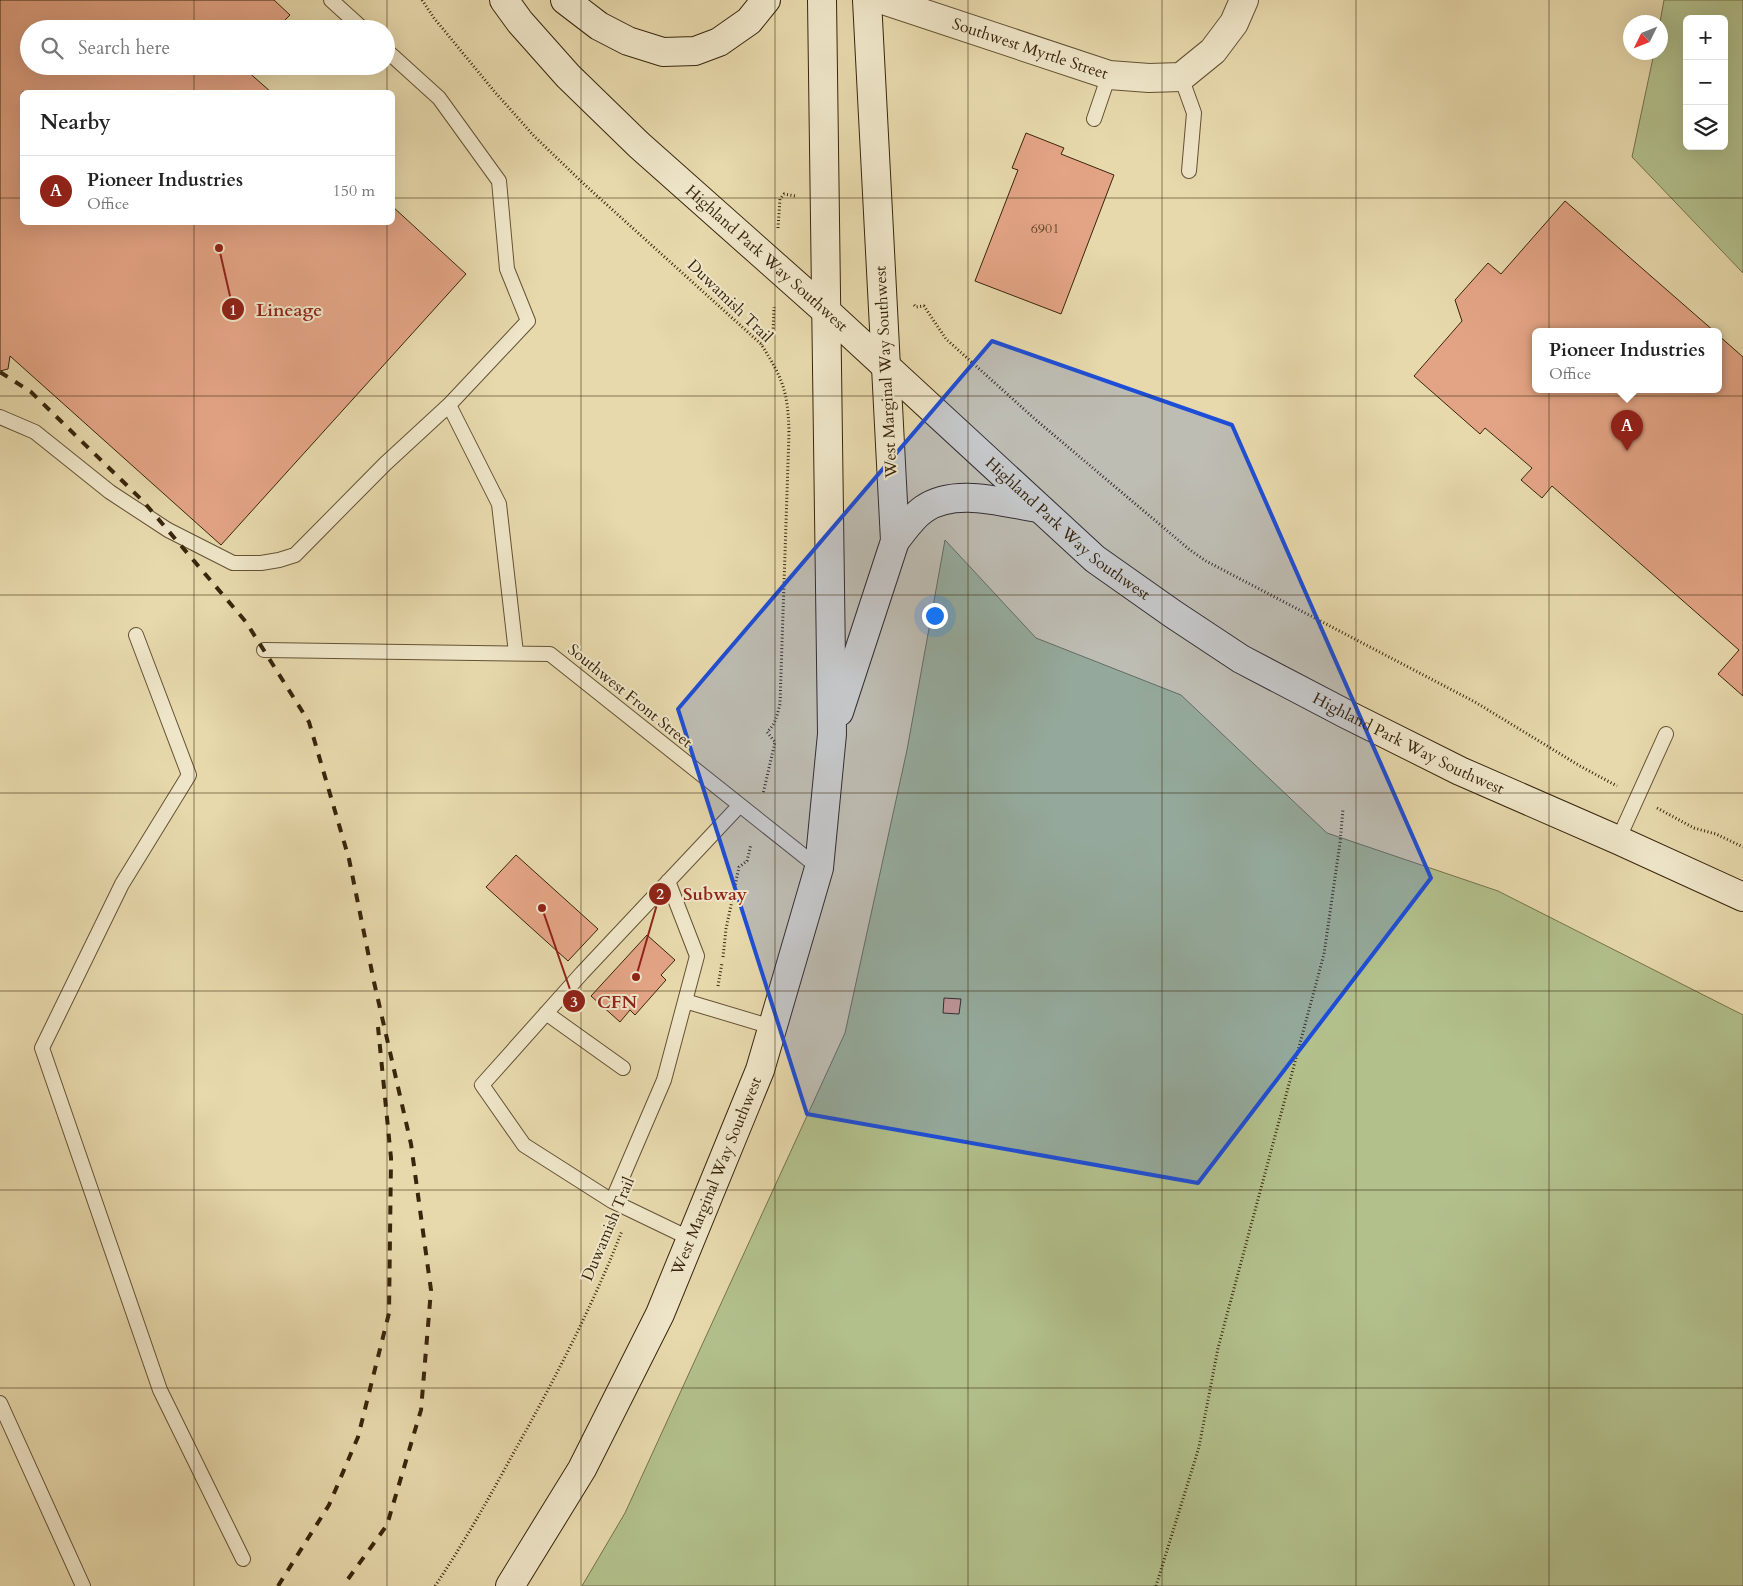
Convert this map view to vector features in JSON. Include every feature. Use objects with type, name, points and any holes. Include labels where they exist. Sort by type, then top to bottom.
[{"type":"main road","name":"Highland Park Way Southwest","points":[[504,0],[520,22],[568,76],[632,138],[827,312],[1095,560],[1241,659],[1346,714],[1460,771],[1743,897]]},
{"type":"main road","points":[[565,0],[599,26],[628,41],[663,52],[695,51],[718,42],[749,21],[766,0]]},
{"type":"main road","name":"West Marginal Way Southwest","points":[[510,1586],[582,1469],[660,1314],[760,1070],[819,868],[832,734],[822,0]]},
{"type":"main road","name":"West Marginal Way Southwest","points":[[832,734],[895,541],[868,0]]},
{"type":"main road","name":"Southwest Myrtle Street","points":[[883,0],[1109,74],[1149,78],[1181,77]]},
{"type":"main road","points":[[1181,77],[1213,51],[1234,23],[1244,0]]},
{"type":"main road","points":[[895,541],[909,523],[924,509],[942,501],[968,497],[1038,508]]},
{"type":"lane","points":[[331,0],[353,20]]},
{"type":"lane","points":[[0,417],[35,432],[110,492],[168,530],[233,563],[279,560],[295,555],[385,464],[450,405],[528,320],[507,270],[499,181],[439,98],[395,58]]},
{"type":"lane","points":[[1094,119],[1109,74]]},
{"type":"lane","points":[[1181,77],[1194,113],[1189,171]]},
{"type":"lane","points":[[450,405],[499,504],[516,654]]},
{"type":"lane","points":[[136,635],[189,775],[122,884],[42,1048],[160,1390],[243,1559]]},
{"type":"lane","name":"Southwest Front Street","points":[[264,650],[550,654],[819,868]]},
{"type":"lane","points":[[1618,840],[1666,734]]},
{"type":"lane","points":[[691,1239],[612,1201],[524,1145],[482,1085],[546,1013],[740,805]]},
{"type":"lane","points":[[612,1201],[664,1080],[697,956],[668,882]]},
{"type":"lane","points":[[685,1001],[772,1027]]},
{"type":"lane","points":[[546,1013],[623,1068]]},
{"type":"lane","points":[[0,1403],[84,1586]]},
{"type":"path","name":"Duwamish Trail","points":[[422,0],[434,18],[534,136],[592,192],[761,344],[778,372],[785,389],[789,433],[780,704],[776,720],[772,728],[767,732],[775,742]]},
{"type":"path","points":[[916,307],[924,306],[946,339],[1036,420],[1190,550],[1206,561],[1475,702],[1580,766],[1694,828],[1716,834],[1743,847]]},
{"type":"path","points":[[761,344],[773,334]]},
{"type":"path","points":[[1156,1586],[1199,1447],[1218,1348],[1324,954],[1340,844],[1343,809]]},
{"type":"path","points":[[712,1009],[720,982],[726,929],[739,867],[747,861]]},
{"type":"path","name":"Duwamish Trail","points":[[435,1586],[476,1521],[542,1402],[582,1322],[630,1210]]},
{"type":"highlighted area","points":[[992,341],[1232,425],[1431,878],[1198,1183],[807,1114],[678,709]]},
{"type":"green space","points":[[1664,0],[1743,0],[1743,273],[1632,157],[1653,60],[1668,60],[1668,15],[1661,15]]},
{"type":"green space","points":[[945,540],[1036,638],[1181,695],[1327,833],[1498,891],[1743,1015],[1743,1586],[582,1586],[625,1513],[845,1033],[907,750]]},
{"type":"building","points":[[0,0],[274,0],[290,15],[285,20],[20,20],[20,75],[252,75],[269,90],[20,90],[20,225],[395,225],[395,209],[466,274],[221,545],[10,356],[8,369],[0,371]]},
{"type":"building","points":[[1026,133],[1064,148],[1061,154],[1114,175],[1061,314],[975,281],[1018,170],[1012,168]]},
{"type":"building","points":[[1565,201],[1710,328],[1532,328],[1532,393],[1722,393],[1722,339],[1743,357],[1743,696],[1718,674],[1739,650],[1552,486],[1542,498],[1521,480],[1532,468],[1485,428],[1480,434],[1414,376],[1462,321],[1455,300],[1488,263],[1501,274]]},
{"type":"building","points":[[516,855],[598,929],[568,961],[486,887]]},
{"type":"building","points":[[647,935],[675,960],[661,975],[666,980],[635,1015],[630,1010],[620,1022],[591,996]]},
{"type":"building","points":[[944,998],[961,999],[959,1014],[943,1013]]},
{"type":"railway","points":[[0,372],[31,392],[143,501],[246,622],[309,722],[349,859],[374,982],[411,1144],[431,1290],[421,1410],[387,1525],[343,1586]]},
{"type":"railway","points":[[278,1586],[329,1505],[358,1437],[389,1313],[391,1158],[378,1027]]},
{"type":"place","name":"Lineage","points":[[219,248]]},
{"type":"place","name":"Pioneer Industries","points":[[1627,451]]},
{"type":"place","name":"CFN","points":[[542,908]]},
{"type":"place","name":"Subway","points":[[636,977]]}]
